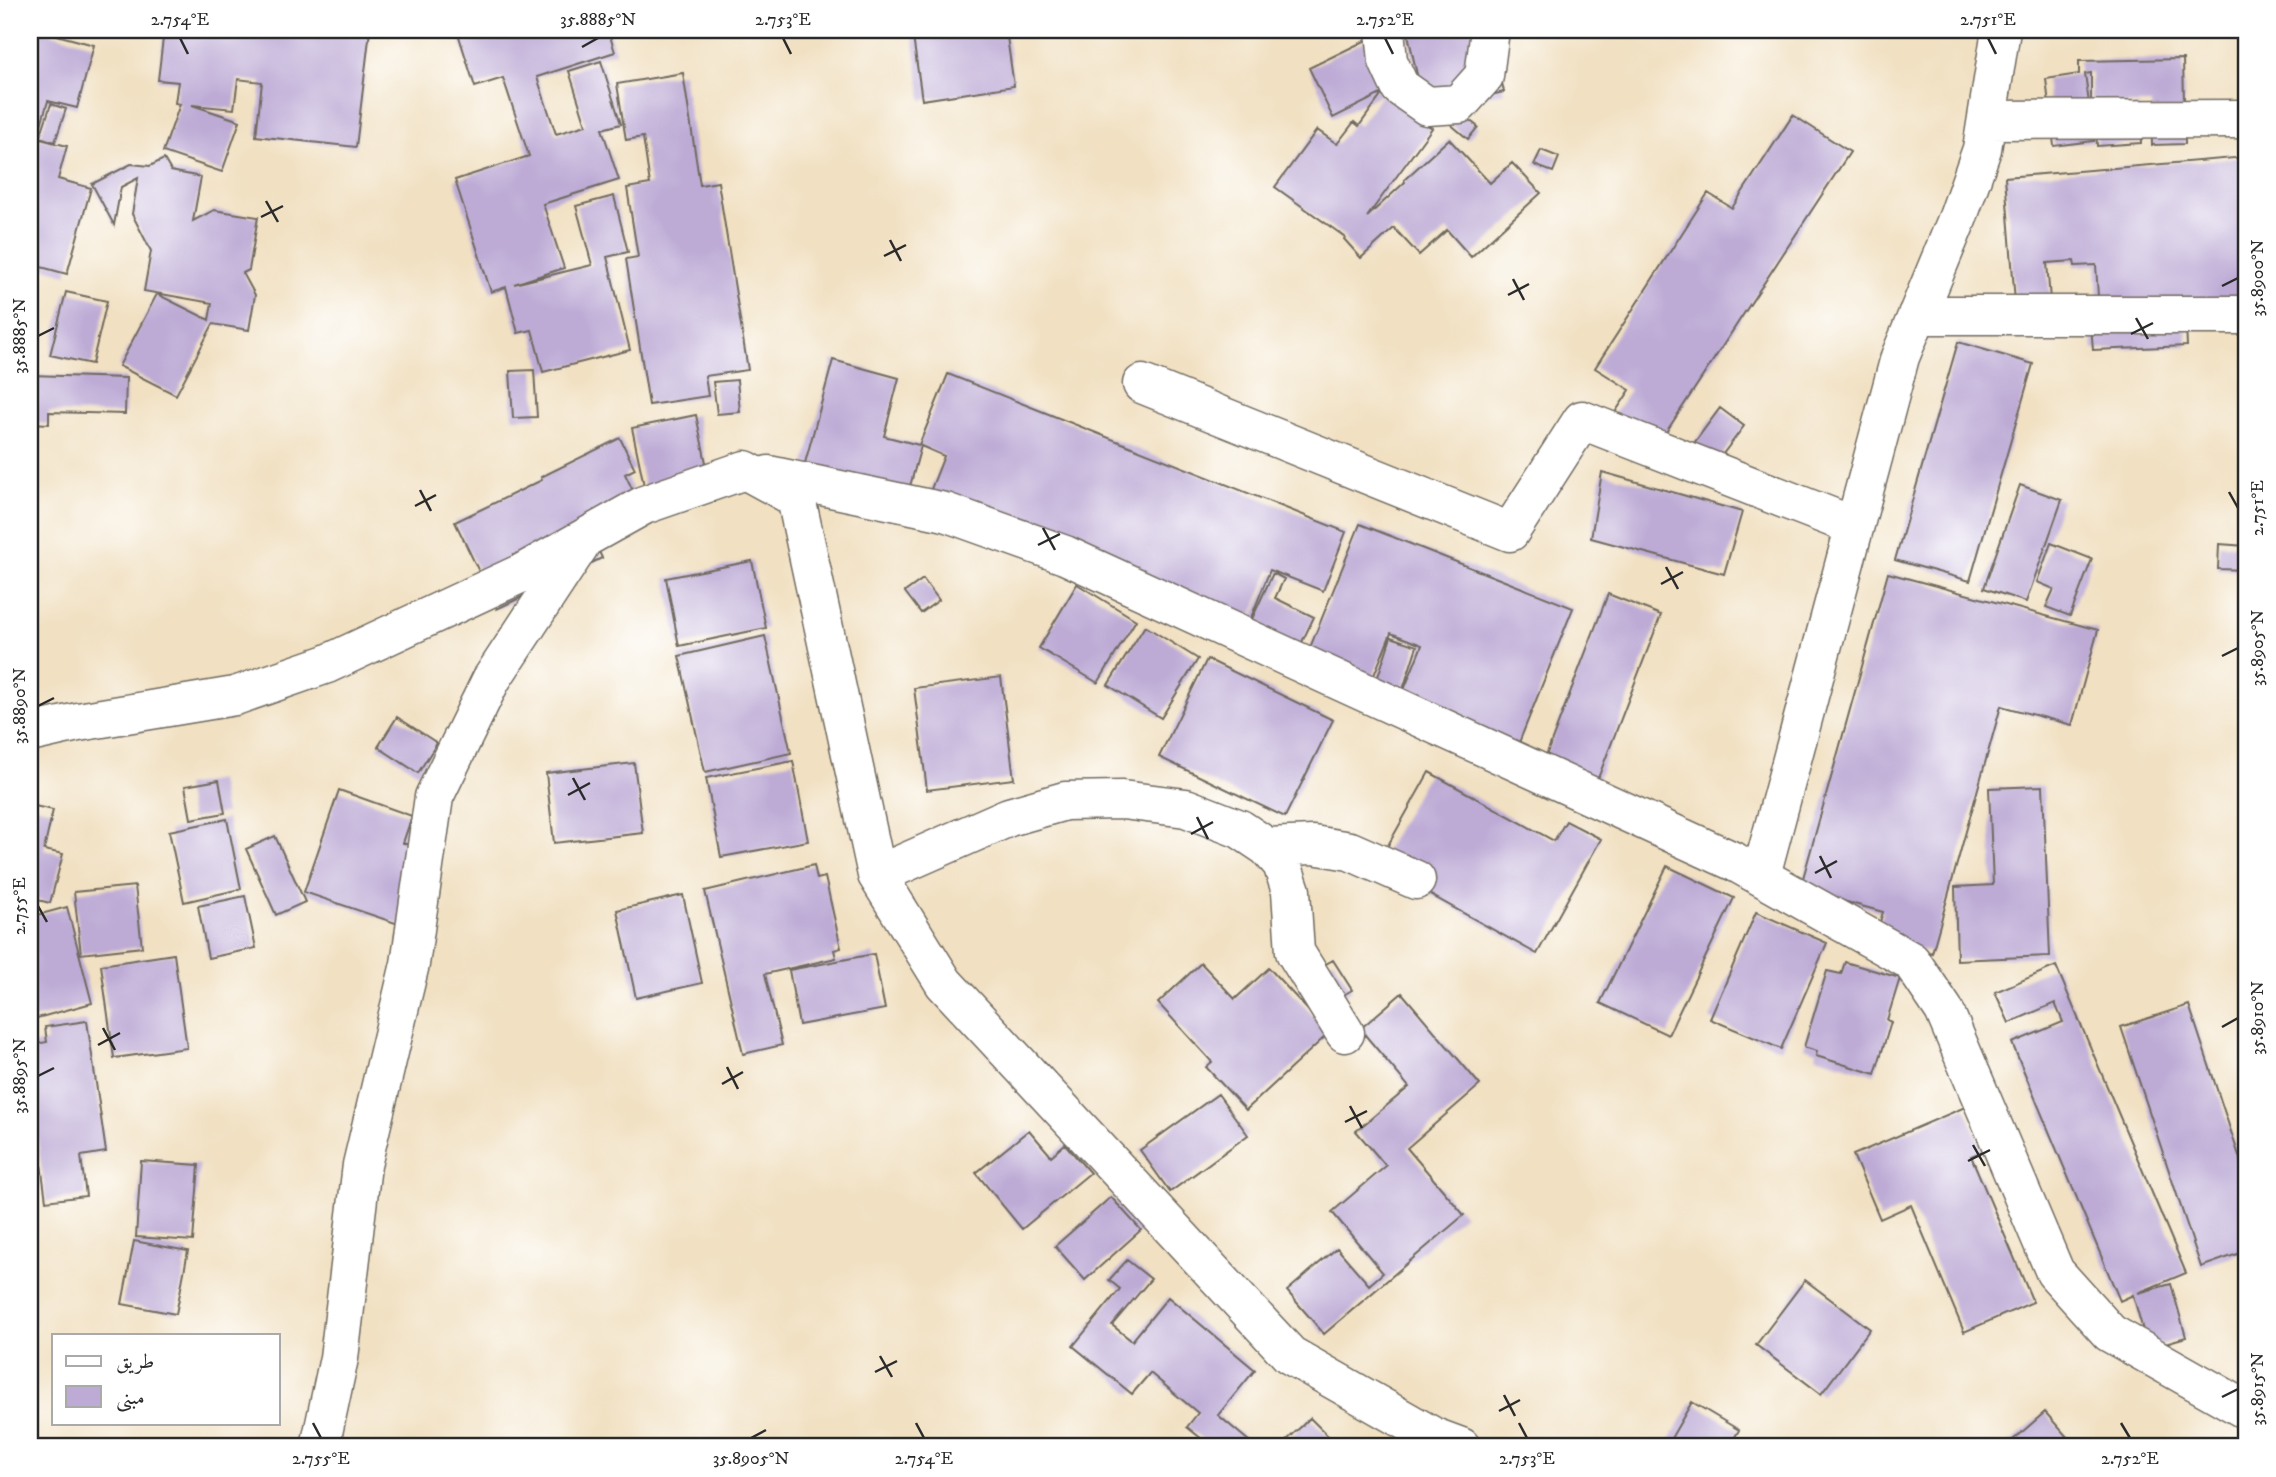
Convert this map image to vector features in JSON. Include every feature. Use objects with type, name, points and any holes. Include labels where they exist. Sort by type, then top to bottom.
[{"type":"street","points":[[1385,30],[1388,61],[1399,87],[1427,106],[1459,104],[1484,76],[1490,30]]},
{"type":"street","points":[[1761,875],[1900,357],[1958,217],[1982,149],[2001,30]]},
{"type":"street","points":[[1987,120],[2246,119]]},
{"type":"street","points":[[1917,315],[2246,315]]},
{"type":"street","points":[[1142,384],[1510,532],[1582,420],[1854,526]]},
{"type":"street","points":[[745,470],[796,498],[877,875],[944,983],[1290,1356],[1434,1437],[1461,1447]]},
{"type":"street","points":[[30,733],[78,722],[235,696],[327,664],[522,573],[644,505],[745,470],[945,512],[1065,555],[1735,862],[1911,961],[1944,1010],[2055,1272],[2110,1334],[2246,1410]]},
{"type":"street","points":[[320,1447],[338,1358],[362,1165],[410,964],[433,797],[491,680],[585,538]]},
{"type":"street","points":[[877,875],[1009,817],[1065,801],[1122,800],[1186,808],[1240,829],[1267,847],[1282,864],[1290,891],[1295,952],[1345,1033]]},
{"type":"street","points":[[1267,847],[1312,845],[1350,851],[1416,880]]},
{"type":"building","points":[[30,30],[94,45],[77,108],[48,101],[37,138],[67,146],[58,179],[91,188],[67,274],[30,264]]},
{"type":"building","points":[[164,30],[370,30],[356,147],[256,136],[262,82],[238,79],[234,109],[192,105],[240,121],[222,172],[163,152],[180,104],[175,103],[178,82],[158,80]]},
{"type":"building","points":[[457,30],[608,30],[615,52],[537,77],[556,134],[586,125],[569,71],[601,61],[621,124],[602,129],[619,180],[543,204],[564,268],[514,284],[592,265],[576,206],[614,196],[628,252],[607,257],[630,350],[543,372],[532,330],[518,333],[506,287],[491,292],[455,180],[529,156],[503,78],[475,87]]},
{"type":"building","points":[[912,30],[1006,30],[1014,86],[922,100]]},
{"type":"building","points":[[1387,30],[1399,85],[1333,118],[1309,68]]},
{"type":"building","points":[[1407,30],[1491,30],[1504,92],[1425,110]]},
{"type":"building","points":[[2183,59],[2185,144],[2152,145],[2151,104],[2091,105],[2091,73],[2085,74],[2094,141],[2054,146],[2046,79],[2079,74],[2079,61]]},
{"type":"building","points":[[683,73],[700,185],[718,182],[748,370],[705,376],[708,396],[649,405],[626,259],[638,257],[627,188],[650,184],[643,137],[626,140],[617,84]]},
{"type":"building","points":[[1383,93],[1432,128],[1367,217],[1449,139],[1490,183],[1512,163],[1541,193],[1471,257],[1447,230],[1419,255],[1394,228],[1361,258],[1345,237],[1275,187],[1317,130],[1337,144],[1354,122],[1359,126]]},
{"type":"building","points":[[51,104],[66,109],[55,142],[40,137]]},
{"type":"building","points":[[1452,106],[1478,127],[1468,139],[1442,117]]},
{"type":"building","points":[[2139,107],[2141,143],[2097,146],[2095,110]]},
{"type":"building","points":[[1793,115],[1850,152],[1649,458],[1604,429],[1630,390],[1595,368],[1708,193],[1732,208]]},
{"type":"building","points":[[1541,150],[1559,157],[1553,172],[1534,165]]},
{"type":"building","points":[[2246,157],[2246,319],[2186,324],[2187,346],[2093,350],[2090,312],[2099,312],[2096,265],[2075,266],[2074,261],[2047,263],[2052,324],[2017,327],[2005,177]]},
{"type":"building","points":[[164,159],[171,171],[201,177],[193,221],[214,210],[258,217],[249,270],[243,273],[255,295],[249,330],[213,324],[176,395],[119,366],[157,294],[209,320],[212,303],[144,291],[151,251],[132,214],[138,178],[121,187],[114,225],[92,184],[131,164],[150,166]]},
{"type":"building","points":[[66,292],[107,301],[92,364],[50,355]]},
{"type":"building","points":[[1958,342],[2033,364],[1970,581],[1895,560]]},
{"type":"building","points":[[833,360],[899,378],[884,436],[919,445],[948,374],[1346,532],[1323,591],[1270,570],[1244,635],[924,507],[944,456],[921,446],[909,490],[805,463]]},
{"type":"building","points":[[534,370],[537,417],[513,418],[510,371]]},
{"type":"building","points":[[30,375],[126,378],[125,414],[49,412],[49,424],[30,423]]},
{"type":"building","points":[[737,380],[740,412],[717,414],[713,382]]},
{"type":"building","points":[[1720,408],[1744,426],[1707,475],[1683,458]]},
{"type":"building","points":[[696,415],[710,482],[646,495],[632,428]]},
{"type":"building","points":[[620,438],[635,469],[625,474],[647,520],[590,532],[602,558],[497,609],[455,522]]},
{"type":"building","points":[[1602,472],[1742,512],[1724,574],[1591,538]]},
{"type":"building","points":[[2020,485],[2062,500],[2026,602],[1984,588]]},
{"type":"building","points":[[1360,524],[1573,608],[1512,760],[1370,701],[1391,637],[1417,646],[1398,705],[1422,645],[1391,633],[1366,695],[1301,670]]},
{"type":"building","points":[[2051,543],[2092,559],[2070,616],[2046,607],[2054,589],[2037,582]]},
{"type":"building","points":[[2219,544],[2246,546],[2246,570],[2218,569]]},
{"type":"building","points":[[752,561],[766,628],[679,646],[666,578]]},
{"type":"building","points":[[1273,573],[1284,579],[1275,598],[1314,617],[1292,663],[1251,621]]},
{"type":"building","points":[[1888,573],[2098,630],[2072,725],[2001,706],[1932,953],[1875,938],[1883,912],[1800,889]]},
{"type":"building","points":[[923,579],[939,600],[921,613],[905,592]]},
{"type":"building","points":[[1077,584],[1136,620],[1098,683],[1039,648]]},
{"type":"building","points":[[1608,594],[1661,615],[1590,799],[1537,779]]},
{"type":"building","points":[[1145,626],[1198,659],[1161,718],[1108,685]]},
{"type":"building","points":[[765,636],[791,753],[705,772],[679,656]]},
{"type":"building","points":[[1207,659],[1333,720],[1285,817],[1159,757]]},
{"type":"building","points":[[1001,677],[1014,779],[927,790],[914,688]]},
{"type":"building","points":[[397,717],[437,743],[418,773],[378,747]]},
{"type":"building","points":[[793,761],[808,841],[721,857],[706,778]]},
{"type":"building","points":[[634,763],[643,833],[554,843],[546,773]]},
{"type":"building","points":[[1429,772],[1554,841],[1566,821],[1601,839],[1537,954],[1377,865]]},
{"type":"building","points":[[219,780],[225,813],[191,819],[185,786]]},
{"type":"building","points":[[2043,786],[2050,956],[1957,960],[1955,887],[1993,885],[1989,788]]},
{"type":"building","points":[[339,790],[412,816],[403,843],[438,855],[413,929],[304,892]]},
{"type":"building","points":[[30,805],[53,810],[44,850],[63,854],[50,903],[30,898]]},
{"type":"building","points":[[227,819],[241,889],[184,902],[169,831]]},
{"type":"building","points":[[275,836],[305,902],[276,915],[246,849]]},
{"type":"building","points":[[814,865],[817,879],[825,877],[841,948],[834,950],[836,958],[765,974],[782,1045],[743,1054],[705,891]]},
{"type":"building","points":[[1667,866],[1734,898],[1668,1035],[1600,1003]]},
{"type":"building","points":[[135,886],[142,947],[81,954],[74,892]]},
{"type":"building","points":[[683,895],[702,983],[636,998],[617,910]]},
{"type":"building","points":[[245,896],[256,948],[208,958],[198,906]]},
{"type":"building","points":[[67,907],[92,1003],[30,1020],[30,917]]},
{"type":"building","points":[[1756,912],[1827,943],[1781,1049],[1710,1019]]},
{"type":"building","points":[[174,954],[187,1048],[114,1058],[101,965]]},
{"type":"building","points":[[874,954],[885,1009],[799,1025],[789,970]]},
{"type":"building","points":[[1333,960],[1352,990],[1333,1001],[1315,970]]},
{"type":"building","points":[[1845,962],[1900,978],[1887,1020],[1891,1022],[1875,1074],[1816,1056],[1817,1051],[1804,1047],[1827,971],[1841,974]]},
{"type":"building","points":[[1201,963],[1235,999],[1269,968],[1329,1033],[1246,1110],[1206,1067],[1212,1062],[1158,1003]]},
{"type":"building","points":[[2056,966],[2186,1273],[2138,1293],[2171,1284],[2186,1337],[2148,1348],[2133,1295],[2120,1301],[2012,1043],[2063,1022],[2055,1003],[2009,1023],[1995,992]]},
{"type":"building","points":[[1402,993],[1480,1085],[1407,1148],[1464,1215],[1324,1334],[1287,1291],[1337,1248],[1369,1285],[1383,1273],[1332,1212],[1386,1166],[1356,1131],[1409,1087],[1360,1029]]},
{"type":"building","points":[[2189,1005],[2246,1177],[2246,1251],[2201,1267],[2121,1027]]},
{"type":"building","points":[[87,1021],[106,1152],[81,1156],[86,1196],[46,1201],[30,1083],[30,1045],[47,1042],[45,1027]]},
{"type":"building","points":[[1218,1094],[1248,1135],[1170,1192],[1140,1150]]},
{"type":"building","points":[[1965,1107],[1983,1151],[1971,1156],[2033,1302],[1964,1332],[1911,1205],[1880,1219],[1853,1155]]},
{"type":"building","points":[[1029,1130],[1051,1156],[1065,1144],[1090,1173],[1022,1229],[976,1173]]},
{"type":"building","points":[[141,1161],[199,1165],[193,1241],[136,1237]]},
{"type":"building","points":[[1111,1197],[1141,1230],[1085,1280],[1055,1246]]},
{"type":"building","points":[[134,1241],[188,1251],[176,1314],[122,1304]]},
{"type":"building","points":[[1127,1260],[1151,1279],[1112,1325],[1132,1341],[1168,1297],[1255,1370],[1218,1415],[1256,1447],[1212,1447],[1187,1427],[1198,1413],[1150,1373],[1132,1394],[1073,1346],[1120,1289],[1109,1280]]},
{"type":"building","points":[[1805,1280],[1870,1329],[1821,1394],[1756,1345]]},
{"type":"building","points":[[1692,1402],[1739,1430],[1729,1447],[1666,1447]]},
{"type":"building","points":[[2045,1412],[2076,1447],[2005,1447]]},
{"type":"building","points":[[1310,1418],[1339,1447],[1280,1447]]}]
